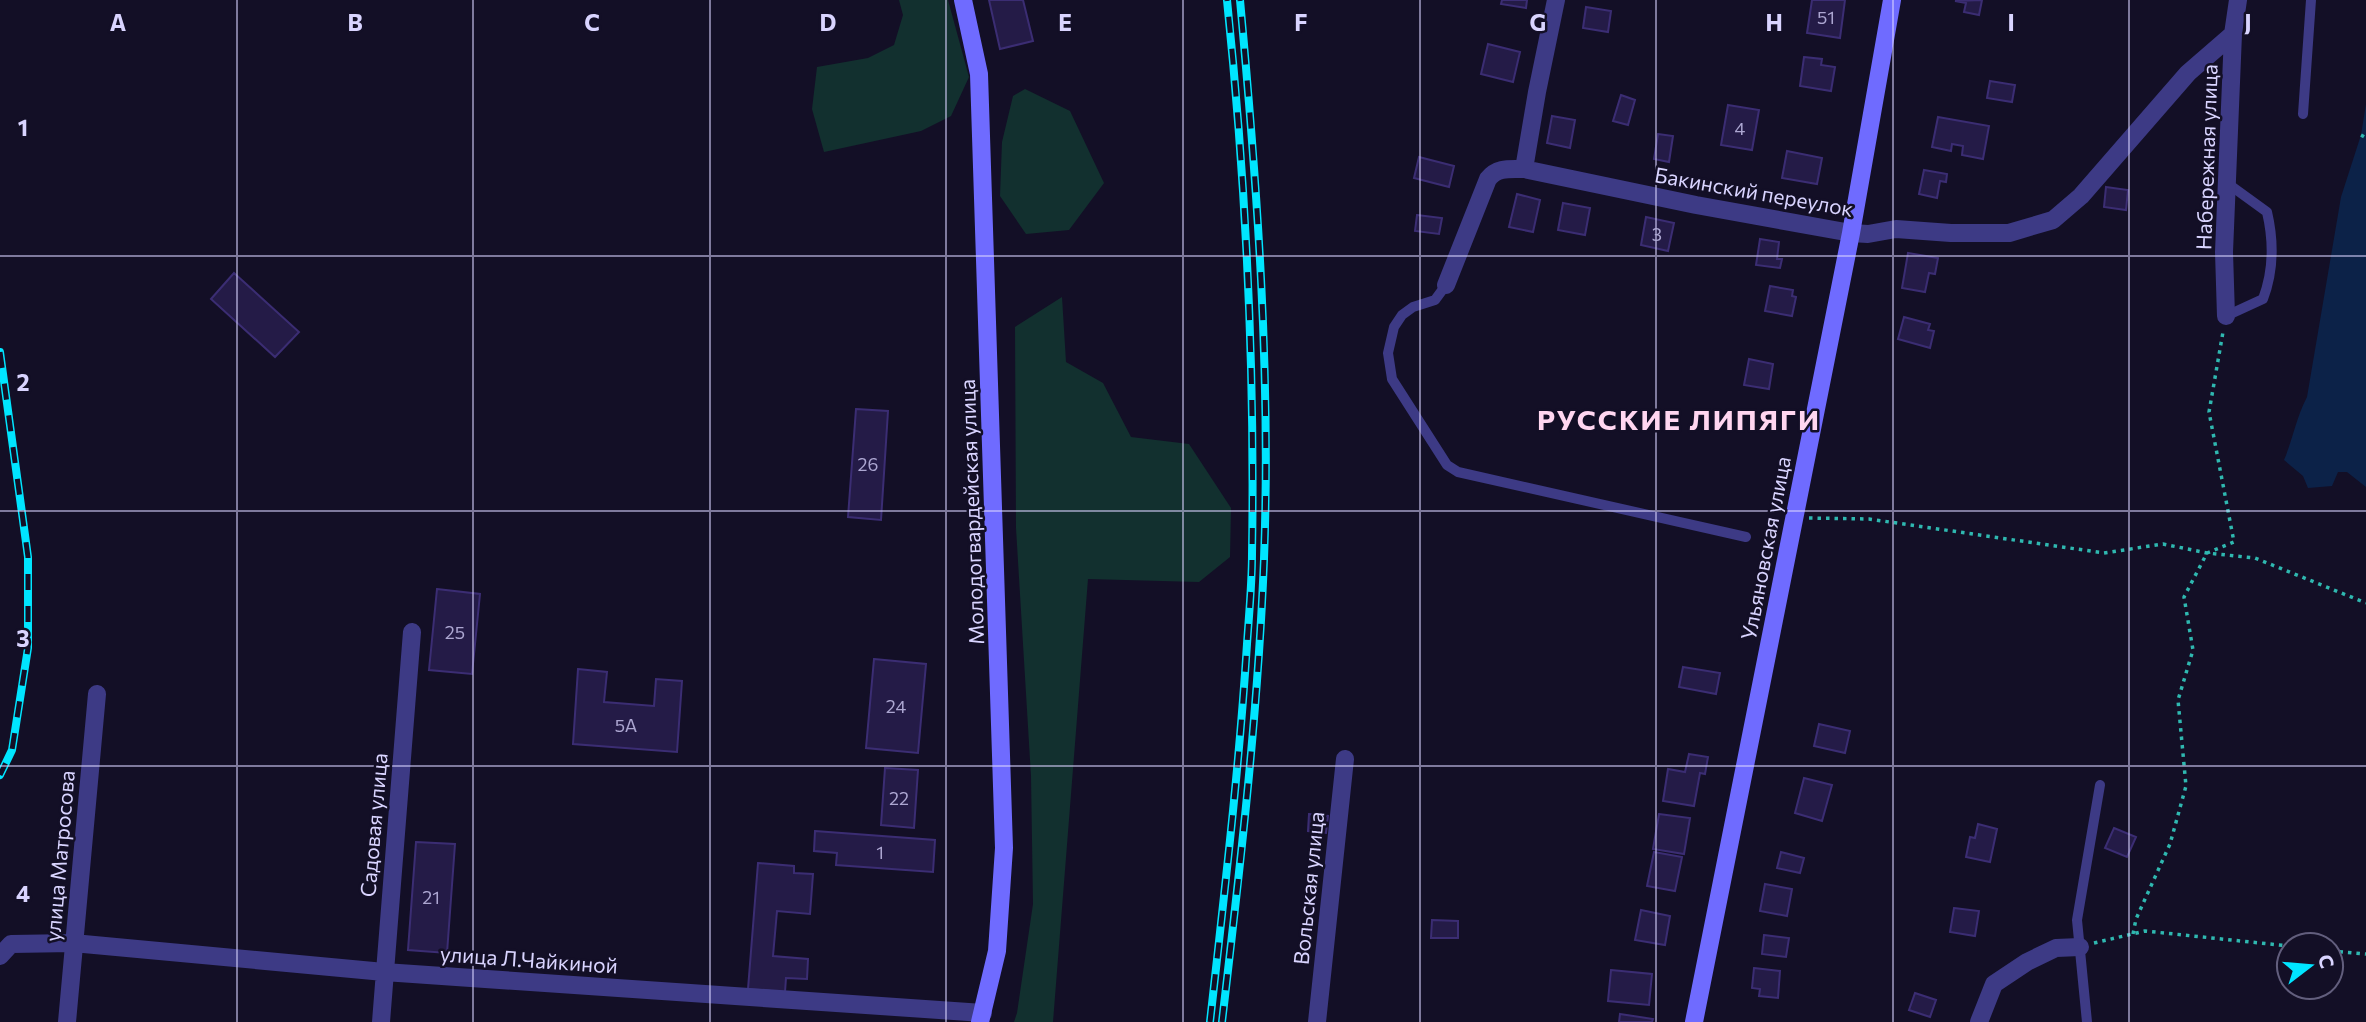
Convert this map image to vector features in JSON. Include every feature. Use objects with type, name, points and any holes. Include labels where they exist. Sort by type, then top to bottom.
[{"type":"street","name":"Молодогвардейская улица","points":[[963,0],[979,74],[1004,848],[997,951],[981,1018]]},
{"type":"street","points":[[1446,285],[1488,178],[1493,172],[1501,170],[1524,169],[1536,92],[1556,0]]},
{"type":"street","name":"Ульяновская улица","points":[[1694,1022],[1851,233],[1892,0]]},
{"type":"street","name":"Набережная улица","points":[[2226,316],[2224,252],[2233,34],[2238,0]]},
{"type":"street","name":"Бакинский переулок","points":[[1524,169],[1696,205],[1851,233],[1868,234],[1896,229],[2010,233],[2053,219],[2081,196],[2188,73],[2233,34]]},
{"type":"street","name":"Садовая улица","points":[[381,1022],[412,632]]},
{"type":"street","name":"улица Матросова","points":[[67,1022],[97,694]]},
{"type":"street","name":"Вольская улица","points":[[1317,1022],[1345,758]]},
{"type":"street","name":"улица Л.Чайкиной","points":[[0,956],[12,944],[73,943],[384,972],[981,1018]]},
{"type":"street","points":[[1979,1022],[1994,984],[2027,962],[2056,948],[2080,947]]},
{"type":"lane","points":[[2303,114],[2311,0]]},
{"type":"lane","points":[[2226,316],[2263,299],[2270,281],[2273,237],[2267,212],[2227,183]]},
{"type":"lane","points":[[1446,285],[1435,300],[1413,307],[1402,315],[1394,327],[1388,353],[1392,379],[1447,465],[1458,472],[1746,537]]},
{"type":"lane","points":[[2087,1022],[2077,920],[2100,785]]},
{"type":"path","points":[[2133,934],[2136,919],[2170,844],[2186,786],[2178,700],[2193,650],[2184,597],[2207,553],[2234,542],[2209,412],[2226,316]]},
{"type":"path","points":[[1793,518],[1869,519],[2104,553],[2162,544],[2207,553],[2255,558],[2366,603]]},
{"type":"path","points":[[2080,947],[2144,931],[2275,945]]},
{"type":"path","points":[[2345,952],[2366,954]]},
{"type":"green space","points":[[899,0],[948,0],[969,77],[951,116],[921,131],[824,152],[812,109],[817,67],[868,58],[894,45],[903,15]]},
{"type":"green space","points":[[1025,89],[1070,111],[1104,183],[1069,230],[1026,234],[1000,196],[1002,142],[1013,96]]},
{"type":"green space","points":[[1062,297],[1066,362],[1103,383],[1131,437],[1189,444],[1231,508],[1230,557],[1199,582],[1088,579],[1053,1022],[1014,1022],[1033,904],[1031,776],[1016,528],[1015,327]]},
{"type":"water","points":[[2366,104],[2366,487],[2347,472],[2338,472],[2332,486],[2308,488],[2303,476],[2284,460],[2307,397],[2341,197],[2361,135]]},
{"type":"building","points":[[989,0],[1023,0],[1033,41],[1000,49]]},
{"type":"building","points":[[1502,0],[1527,0],[1526,8],[1501,4]]},
{"type":"building","points":[[1812,0],[1845,0],[1840,38],[1807,33]]},
{"type":"building","points":[[1982,0],[1979,15],[1964,12],[1966,3],[1955,1]]},
{"type":"building","points":[[1586,7],[1611,11],[1608,32],[1583,28]]},
{"type":"building","points":[[1488,44],[1520,52],[1513,82],[1481,74]]},
{"type":"building","points":[[1804,57],[1822,59],[1821,65],[1835,67],[1831,91],[1800,86]]},
{"type":"building","points":[[1990,81],[2015,85],[2012,102],[1987,98]]},
{"type":"building","points":[[1621,95],[1635,100],[1628,125],[1613,121]]},
{"type":"building","points":[[1728,105],[1759,110],[1752,150],[1721,145]]},
{"type":"building","points":[[1552,116],[1575,120],[1570,148],[1547,143]]},
{"type":"building","points":[[1938,117],[1989,126],[1983,159],[1962,155],[1963,146],[1952,144],[1951,151],[1932,147]]},
{"type":"building","points":[[1658,134],[1673,136],[1669,162],[1654,159]]},
{"type":"building","points":[[1787,151],[1822,158],[1817,184],[1782,178]]},
{"type":"building","points":[[1419,157],[1454,166],[1449,187],[1414,178]]},
{"type":"building","points":[[1924,170],[1947,174],[1946,182],[1940,181],[1937,198],[1919,194]]},
{"type":"building","points":[[2106,187],[2128,190],[2126,210],[2104,207]]},
{"type":"building","points":[[1517,194],[1540,200],[1533,232],[1509,227]]},
{"type":"building","points":[[1563,203],[1590,208],[1585,235],[1558,230]]},
{"type":"building","points":[[1417,215],[1442,218],[1439,234],[1415,231]]},
{"type":"building","points":[[1646,217],[1674,223],[1668,251],[1641,245]]},
{"type":"building","points":[[1760,239],[1779,242],[1777,259],[1782,259],[1780,268],[1756,265]]},
{"type":"building","points":[[1908,253],[1938,258],[1935,274],[1929,273],[1925,292],[1902,288]]},
{"type":"building","points":[[234,273],[299,332],[275,357],[211,299]]},
{"type":"building","points":[[1770,286],[1793,290],[1792,296],[1796,297],[1792,316],[1765,311]]},
{"type":"building","points":[[1904,317],[1930,324],[1928,330],[1934,331],[1930,348],[1898,339]]},
{"type":"building","points":[[1749,359],[1773,364],[1769,389],[1744,385]]},
{"type":"building","points":[[856,409],[888,411],[881,520],[848,517]]},
{"type":"building","points":[[437,589],[480,594],[472,674],[429,670]]},
{"type":"building","points":[[874,659],[926,664],[918,753],[866,748]]},
{"type":"building","points":[[1683,667],[1720,673],[1716,694],[1679,687]]},
{"type":"building","points":[[578,669],[607,672],[604,702],[654,706],[656,679],[682,681],[677,752],[573,744]]},
{"type":"building","points":[[1819,724],[1850,731],[1845,753],[1814,746]]},
{"type":"building","points":[[1689,754],[1708,757],[1705,774],[1700,773],[1694,806],[1663,801],[1668,769],[1685,772]]},
{"type":"building","points":[[885,768],[918,770],[914,828],[881,825]]},
{"type":"building","points":[[1804,778],[1832,785],[1822,821],[1795,813]]},
{"type":"building","points":[[1309,814],[1328,816],[1326,833],[1308,831]]},
{"type":"building","points":[[1659,814],[1690,818],[1684,854],[1653,849]]},
{"type":"building","points":[[1978,824],[1997,829],[1990,862],[1966,857],[1970,837],[1975,838]]},
{"type":"building","points":[[2114,828],[2136,837],[2127,857],[2105,848]]},
{"type":"building","points":[[815,831],[935,840],[933,872],[836,865],[837,853],[814,851]]},
{"type":"building","points":[[416,842],[455,844],[447,953],[408,950]]},
{"type":"building","points":[[1654,852],[1682,857],[1675,891],[1647,886]]},
{"type":"building","points":[[1781,852],[1804,858],[1800,873],[1777,868]]},
{"type":"building","points":[[758,863],[794,866],[794,873],[813,874],[810,914],[777,911],[773,956],[808,959],[807,979],[786,978],[785,992],[748,989]]},
{"type":"building","points":[[1765,884],[1792,889],[1787,916],[1760,911]]},
{"type":"building","points":[[1954,908],[1979,911],[1975,936],[1950,932]]},
{"type":"building","points":[[1641,910],[1670,916],[1665,945],[1635,940]]},
{"type":"building","points":[[1432,920],[1458,921],[1458,938],[1431,938]]},
{"type":"building","points":[[1764,935],[1789,938],[1786,957],[1762,954]]},
{"type":"building","points":[[1754,968],[1780,971],[1778,998],[1759,996],[1760,989],[1752,988]]},
{"type":"building","points":[[1611,970],[1652,974],[1649,1005],[1608,1001]]},
{"type":"building","points":[[1915,993],[1936,1000],[1930,1017],[1909,1010]]},
{"type":"building","points":[[1620,1014],[1653,1019],[1652,1022],[1619,1022]]},
{"type":"railway","points":[[1210,1022],[1240,738],[1252,565],[1253,485],[1248,277],[1227,0]]},
{"type":"railway","points":[[1222,1022],[1253,733],[1266,489],[1261,279],[1240,0]]},
{"type":"railway","points":[[0,352],[28,557],[28,648],[12,750],[0,775]]},
{"type":"district","name":"РУССКИЕ ЛИПЯГИ","points":[[1679,419]]}]
